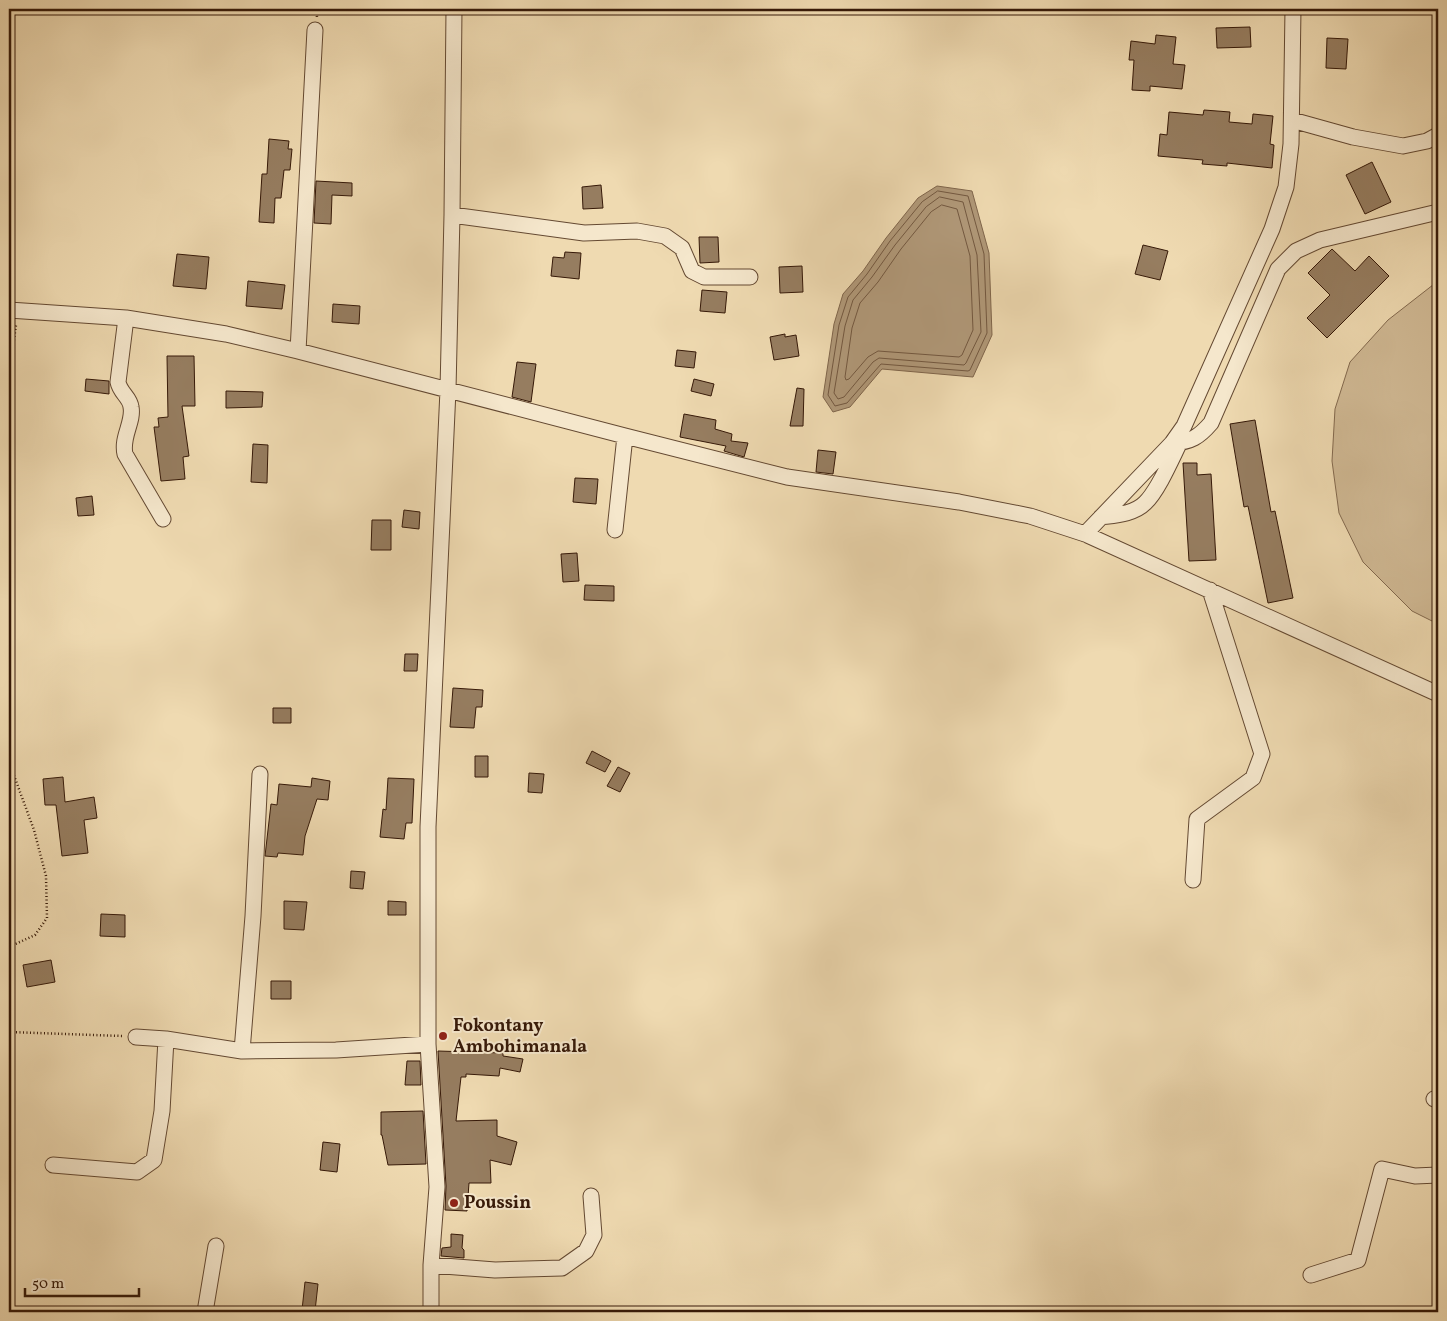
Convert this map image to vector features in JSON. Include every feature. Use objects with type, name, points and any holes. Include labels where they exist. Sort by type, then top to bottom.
[{"type":"street","points":[[431,1312],[431,1265],[437,1187],[428,1044],[428,827],[448,390],[454,9]]},
{"type":"street","points":[[1101,516],[1124,514],[1145,504],[1159,484],[1272,229],[1286,187],[1291,144],[1293,9]]},
{"type":"street","points":[[298,350],[315,30]]},
{"type":"street","points":[[1292,120],[1353,137],[1403,146],[1426,141],[1438,135]]},
{"type":"street","points":[[1085,534],[1176,443],[1200,436],[1211,423],[1278,269],[1296,251],[1320,240],[1438,212]]},
{"type":"street","points":[[452,216],[584,233],[637,231],[665,236],[682,248],[692,271],[704,277],[750,278]]},
{"type":"street","points":[[13,310],[126,318],[226,334],[298,350],[787,477],[959,502],[1030,516],[1085,534],[1438,694]]},
{"type":"street","points":[[126,318],[118,382],[120,389],[130,402],[132,408],[123,446],[125,454],[163,519]]},
{"type":"street","points":[[615,530],[625,436]]},
{"type":"street","points":[[1193,880],[1197,819],[1253,778],[1262,754],[1210,590]]},
{"type":"street","points":[[242,1051],[253,916],[260,774]]},
{"type":"street","points":[[136,1037],[166,1039],[242,1051],[336,1050],[428,1044]]},
{"type":"street","points":[[53,1164],[137,1172],[154,1160],[162,1111],[166,1039]]},
{"type":"street","points":[[1312,1275],[1358,1260],[1382,1169],[1415,1176],[1438,1175]]},
{"type":"street","points":[[431,1265],[495,1270],[562,1268],[586,1251],[594,1235],[591,1196]]},
{"type":"street","points":[[205,1312],[216,1246]]},
{"type":"path","points":[[9,375],[13,310]]},
{"type":"path","points":[[9,762],[34,830],[46,876],[47,918],[35,935],[9,947]]},
{"type":"path","points":[[9,1032],[136,1037]]},
{"type":"shaded area","points":[[1438,281],[1438,624],[1412,611],[1363,562],[1339,513],[1332,461],[1335,409],[1350,362],[1388,320]]},
{"type":"water","points":[[937,186],[972,191],[989,253],[992,335],[973,377],[882,369],[850,407],[833,412],[823,397],[834,324],[843,294],[863,271],[918,198]]},
{"type":"building","points":[[1250,27],[1251,47],[1217,48],[1216,28]]},
{"type":"building","points":[[1156,35],[1176,37],[1173,64],[1185,65],[1182,89],[1150,86],[1150,91],[1132,90],[1134,60],[1129,60],[1131,41],[1155,44]]},
{"type":"building","points":[[1327,38],[1348,39],[1346,69],[1326,68]]},
{"type":"building","points":[[1204,110],[1230,112],[1229,122],[1252,124],[1253,114],[1273,116],[1270,144],[1274,145],[1272,168],[1227,163],[1227,166],[1202,164],[1203,160],[1158,156],[1160,134],[1167,135],[1169,112],[1203,115]]},
{"type":"building","points":[[269,139],[289,141],[288,149],[292,149],[290,170],[284,170],[281,198],[275,198],[274,223],[259,222],[262,174],[267,174]]},
{"type":"building","points":[[1372,162],[1391,202],[1365,214],[1346,175]]},
{"type":"building","points":[[316,181],[352,183],[352,196],[332,195],[331,224],[314,223]]},
{"type":"building","points":[[601,185],[603,208],[583,209],[582,187]]},
{"type":"building","points":[[699,237],[718,237],[719,262],[700,263]]},
{"type":"building","points":[[1143,245],[1168,251],[1160,280],[1135,274]]},
{"type":"building","points":[[1332,249],[1355,271],[1369,256],[1389,276],[1327,338],[1307,318],[1330,295],[1308,273]]},
{"type":"building","points":[[565,252],[581,253],[579,279],[551,276],[553,257],[564,258]]},
{"type":"building","points":[[177,254],[209,257],[206,289],[173,286]]},
{"type":"building","points":[[802,266],[803,292],[780,293],[779,267]]},
{"type":"building","points":[[248,281],[285,285],[282,309],[246,306]]},
{"type":"building","points":[[702,290],[727,292],[725,313],[700,311]]},
{"type":"building","points":[[333,304],[360,306],[359,324],[332,322]]},
{"type":"building","points":[[785,334],[785,337],[796,335],[799,356],[774,360],[770,337]]},
{"type":"building","points":[[677,350],[696,352],[694,368],[675,366]]},
{"type":"building","points":[[167,356],[194,356],[195,406],[182,406],[189,456],[183,457],[185,479],[161,481],[154,427],[159,427],[158,418],[168,417]]},
{"type":"building","points":[[517,362],[536,364],[531,402],[512,397]]},
{"type":"building","points":[[86,379],[109,381],[109,394],[85,391]]},
{"type":"building","points":[[694,379],[714,384],[711,396],[691,391]]},
{"type":"building","points":[[797,388],[804,389],[803,426],[790,426]]},
{"type":"building","points":[[226,391],[263,392],[262,407],[226,408]]},
{"type":"building","points":[[684,414],[716,420],[715,429],[732,434],[731,441],[748,443],[744,457],[724,451],[726,446],[680,437]]},
{"type":"building","points":[[1255,420],[1271,512],[1275,511],[1293,598],[1268,603],[1248,506],[1244,507],[1230,424]]},
{"type":"building","points":[[253,444],[268,445],[267,483],[251,482]]},
{"type":"building","points":[[818,450],[836,452],[833,474],[816,472]]},
{"type":"building","points":[[1183,463],[1197,463],[1197,475],[1211,474],[1216,560],[1189,561]]},
{"type":"building","points":[[575,478],[598,479],[596,504],[573,502]]},
{"type":"building","points":[[92,496],[94,515],[78,516],[76,498]]},
{"type":"building","points":[[404,510],[420,512],[419,529],[402,527]]},
{"type":"building","points":[[372,520],[391,520],[391,550],[371,550]]},
{"type":"building","points":[[577,553],[579,581],[563,582],[561,554]]},
{"type":"building","points":[[585,585],[614,586],[614,601],[584,600]]},
{"type":"building","points":[[405,654],[418,654],[417,671],[404,671]]},
{"type":"building","points":[[453,688],[483,690],[482,707],[476,707],[474,728],[450,727]]},
{"type":"building","points":[[273,708],[291,708],[291,723],[273,723]]},
{"type":"building","points":[[592,751],[611,761],[605,772],[586,763]]},
{"type":"building","points":[[475,756],[488,756],[488,777],[475,777]]},
{"type":"building","points":[[618,767],[630,773],[620,792],[607,786]]},
{"type":"building","points":[[529,773],[544,774],[542,793],[528,792]]},
{"type":"building","points":[[63,777],[65,802],[94,797],[97,818],[84,820],[88,853],[62,856],[56,805],[45,805],[43,779]]},
{"type":"building","points":[[312,778],[330,781],[328,800],[317,799],[305,836],[303,855],[278,853],[277,857],[265,856],[271,804],[277,805],[279,784],[311,787]]},
{"type":"building","points":[[388,778],[414,779],[412,823],[406,823],[404,839],[380,837],[383,809],[386,810]]},
{"type":"building","points":[[351,871],[365,872],[363,889],[350,888]]},
{"type":"building","points":[[284,901],[307,902],[304,930],[284,929]]},
{"type":"building","points":[[388,901],[406,902],[406,915],[388,915]]},
{"type":"building","points":[[101,914],[125,915],[125,937],[100,936]]},
{"type":"building","points":[[51,960],[55,982],[27,987],[23,965]]},
{"type":"building","points":[[271,981],[291,981],[291,999],[271,999]]},
{"type":"building","points":[[438,1051],[503,1053],[503,1056],[523,1059],[520,1072],[500,1068],[499,1076],[466,1074],[466,1077],[461,1077],[456,1121],[497,1120],[497,1136],[517,1142],[511,1165],[490,1160],[491,1183],[469,1183],[467,1211],[445,1210],[446,1186]]},
{"type":"building","points":[[407,1061],[420,1061],[421,1085],[405,1085]]},
{"type":"building","points":[[423,1111],[426,1164],[388,1165],[381,1135],[381,1112]]},
{"type":"building","points":[[323,1142],[340,1144],[337,1172],[320,1170]]},
{"type":"building","points":[[451,1234],[463,1235],[462,1248],[464,1250],[464,1258],[441,1256],[442,1248],[451,1247]]},
{"type":"building","points":[[305,1282],[318,1284],[315,1311],[302,1310]]},
{"type":"place","name":"Fokontany Ambohimanala","points":[[443,1036]]},
{"type":"place","name":"Poussin","points":[[454,1203]]}]
